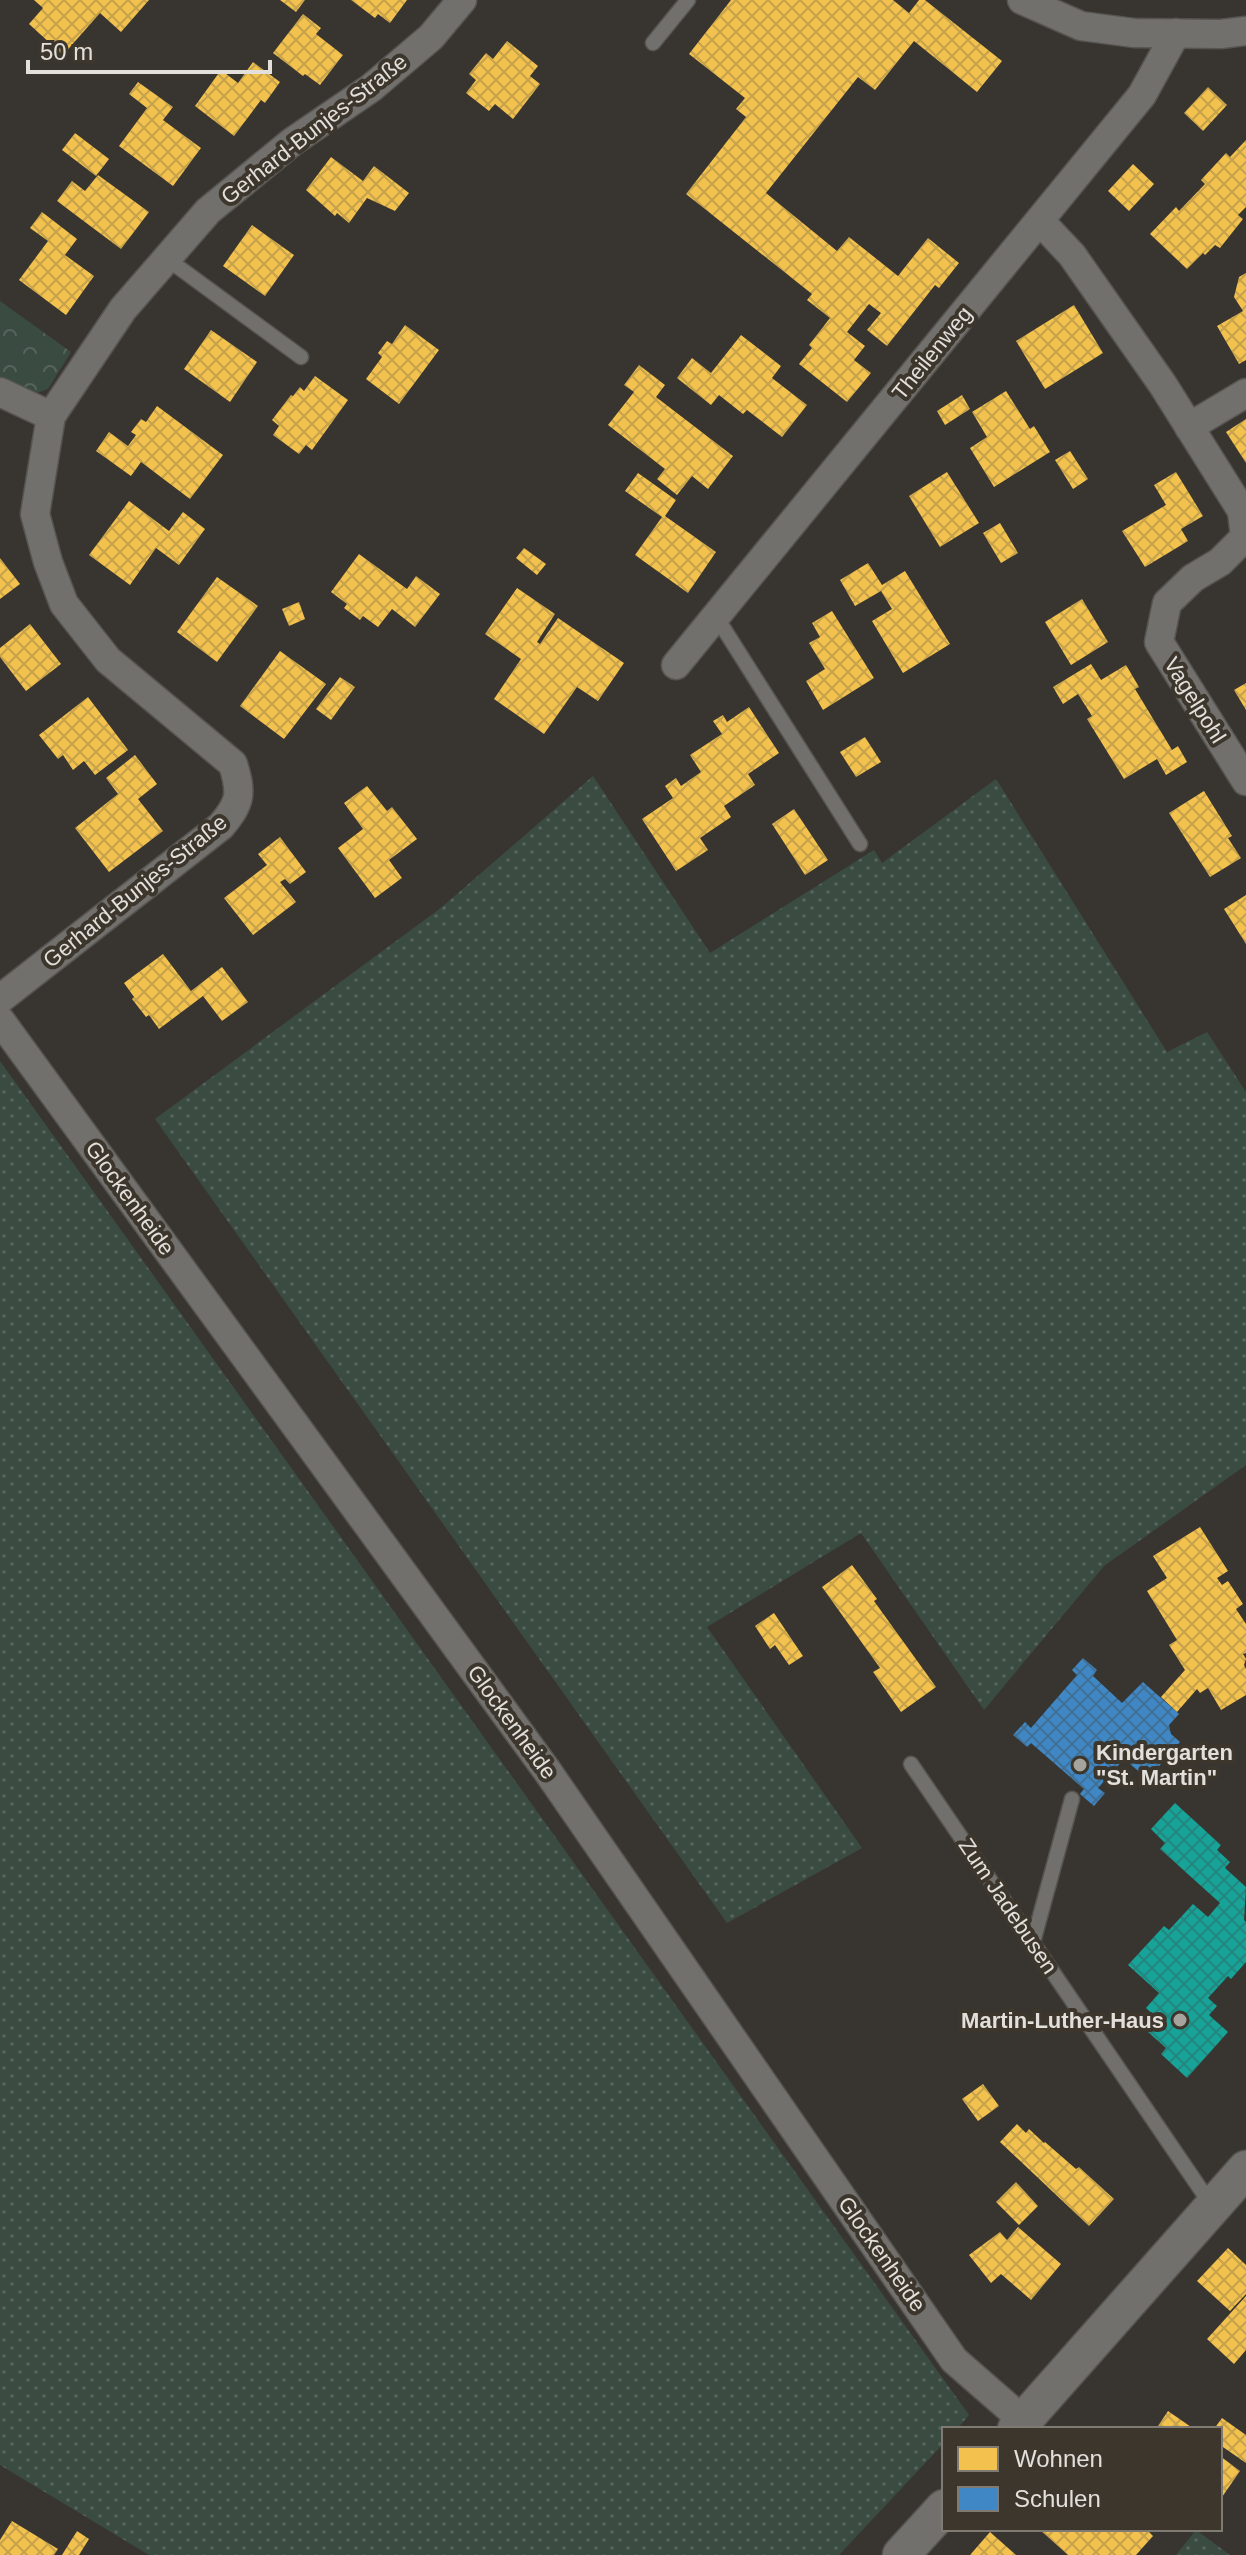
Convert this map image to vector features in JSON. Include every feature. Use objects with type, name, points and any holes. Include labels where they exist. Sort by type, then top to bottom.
[{"type":"street","name":"Gerhard-Bunjes-Straße","points":[[0,999],[221,826],[236,807],[240,786],[233,764],[108,660],[64,604],[35,514],[51,416],[123,309],[208,211],[292,142],[371,88],[431,37],[462,0]]},
{"type":"street","points":[[1022,0],[1081,26],[1134,33],[1221,34],[1246,31]]},
{"type":"street","name":"Theilenweg","points":[[676,665],[1142,95],[1176,33]]},
{"type":"street","name":"Vagelpohl","points":[[1040,221],[1072,255],[1163,385],[1242,511],[1245,537],[1220,562],[1193,578],[1167,603],[1159,642],[1246,781]]},
{"type":"street","points":[[0,392],[51,416]]},
{"type":"street","points":[[1189,427],[1246,393]]},
{"type":"street","name":"Glockenheide","points":[[0,1020],[548,1772],[954,2360],[1020,2425]]},
{"type":"street","points":[[1020,2425],[1246,2169]]},
{"type":"street","points":[[901,2555],[942,2510]]},
{"type":"lane","points":[[653,43],[688,0]]},
{"type":"lane","points":[[166,258],[301,357]]},
{"type":"lane","points":[[717,618],[860,844]]},
{"type":"lane","name":"Zum Jadebusen","points":[[911,1764],[1213,2207]]},
{"type":"lane","points":[[1033,1942],[1072,1799]]},
{"type":"green space","points":[[0,301],[71,352],[48,389],[34,394],[0,380]]},
{"type":"green space","points":[[593,776],[710,953],[874,850],[882,863],[996,779],[1167,1052],[1207,1032],[1246,1092],[1246,1465],[1104,1566],[984,1710],[861,1533],[707,1627],[862,1848],[727,1923],[155,1119],[442,907]]},
{"type":"green space","points":[[0,1061],[969,2415],[959,2427],[942,2427],[942,2445],[839,2555],[149,2555],[0,2465]]},
{"type":"green space","points":[[1197,2531],[1230,2555],[1176,2555]]},
{"type":"building: Wohnen","points":[[34,0],[149,0],[121,32],[100,13],[63,55],[29,24],[43,8]]},
{"type":"building: Wohnen","points":[[280,0],[305,0],[296,12]]},
{"type":"building: Wohnen","points":[[351,0],[407,0],[390,23],[378,14],[375,18]]},
{"type":"building: Wohnen","points":[[731,0],[893,0],[909,13],[919,0],[925,0],[1002,61],[977,92],[914,41],[875,90],[858,77],[766,193],[837,251],[849,237],[898,276],[928,238],[959,263],[939,288],[935,285],[887,346],[867,330],[881,313],[869,304],[847,332],[865,346],[854,360],[871,373],[847,402],[799,364],[830,318],[807,300],[812,294],[686,194],[746,117],[736,109],[745,98],[689,54]]},
{"type":"building: Wohnen","points":[[303,14],[321,28],[316,34],[343,55],[320,85],[273,53]]},
{"type":"building: Wohnen","points":[[507,41],[538,66],[530,76],[540,84],[513,119],[495,104],[489,111],[466,93],[476,80],[469,74],[486,53],[493,59]]},
{"type":"building: Wohnen","points":[[253,62],[280,82],[265,103],[261,100],[234,136],[195,106],[221,70],[238,83]]},
{"type":"building: Wohnen","points":[[138,82],[173,107],[163,120],[201,148],[173,186],[119,146],[147,108],[129,94]]},
{"type":"building: Wohnen","points":[[1208,87],[1227,105],[1203,131],[1184,113]]},
{"type":"building: Wohnen","points":[[75,133],[109,159],[96,176],[62,150]]},
{"type":"building: Wohnen","points":[[1246,140],[1246,207],[1238,215],[1243,219],[1220,248],[1215,245],[1187,269],[1150,234],[1176,207],[1179,211],[1205,184],[1201,180],[1226,153],[1230,157]]},
{"type":"building: Wohnen","points":[[331,157],[363,181],[374,166],[409,193],[395,211],[367,198],[349,223],[337,213],[335,216],[306,190]]},
{"type":"building: Wohnen","points":[[1133,164],[1154,184],[1129,211],[1108,191]]},
{"type":"building: Wohnen","points":[[98,175],[149,212],[121,249],[57,201],[72,181],[85,191]]},
{"type":"building: Wohnen","points":[[42,212],[77,239],[65,255],[94,276],[66,315],[19,280],[48,241],[30,228]]},
{"type":"building: Wohnen","points":[[252,225],[294,255],[265,296],[223,266]]},
{"type":"building: Wohnen","points":[[1246,273],[1246,360],[1239,364],[1217,326],[1243,311],[1234,297],[1239,277]]},
{"type":"building: Wohnen","points":[[1074,305],[1103,353],[1045,389],[1016,341]]},
{"type":"building: Wohnen","points":[[405,325],[439,350],[399,404],[366,379],[382,357],[378,353],[387,341],[392,344]]},
{"type":"building: Wohnen","points":[[211,330],[257,362],[230,402],[184,369]]},
{"type":"building: Wohnen","points":[[741,335],[781,366],[772,378],[807,405],[782,437],[747,410],[743,414],[719,395],[711,405],[677,378],[692,358],[711,373]]},
{"type":"building: Wohnen","points":[[639,365],[665,385],[656,397],[733,456],[708,489],[692,476],[677,495],[657,479],[665,469],[608,425],[634,392],[624,385]]},
{"type":"building: Wohnen","points":[[315,376],[348,400],[312,450],[306,445],[299,454],[273,435],[279,426],[272,420],[291,395],[300,387],[304,391]]},
{"type":"building: Wohnen","points":[[1006,391],[1030,429],[1034,426],[1050,452],[994,487],[970,448],[987,437],[972,412]]},
{"type":"building: Wohnen","points":[[962,395],[970,409],[945,425],[937,411]]},
{"type":"building: Wohnen","points":[[157,406],[223,455],[190,499],[141,462],[131,476],[96,451],[109,432],[128,446],[136,435],[131,432],[141,419],[146,422]]},
{"type":"building: Wohnen","points":[[1246,419],[1246,463],[1226,432]]},
{"type":"building: Wohnen","points":[[1070,451],[1088,479],[1073,489],[1055,460]]},
{"type":"building: Wohnen","points":[[947,472],[979,523],[940,547],[909,496]]},
{"type":"building: Wohnen","points":[[1176,472],[1203,516],[1181,529],[1188,541],[1145,567],[1122,531],[1166,505],[1154,485]]},
{"type":"building: Wohnen","points":[[638,473],[676,500],[665,516],[716,552],[688,593],[635,555],[662,517],[625,491]]},
{"type":"building: Wohnen","points":[[129,501],[169,531],[183,512],[205,529],[179,565],[156,548],[130,585],[89,555]]},
{"type":"building: Wohnen","points":[[1000,523],[1018,553],[1001,563],[983,533]]},
{"type":"building: Wohnen","points":[[524,548],[546,564],[537,575],[516,558]]},
{"type":"building: Wohnen","points":[[359,554],[407,589],[416,576],[440,594],[415,627],[392,609],[378,627],[363,616],[360,620],[344,608],[347,604],[331,592]]},
{"type":"building: Wohnen","points":[[0,558],[20,584],[0,599]]},
{"type":"building: Wohnen","points":[[868,563],[882,585],[905,571],[950,644],[903,673],[872,621],[892,609],[881,591],[855,606],[840,580]]},
{"type":"building: Wohnen","points":[[217,577],[258,606],[217,662],[177,632]]},
{"type":"building: Wohnen","points":[[517,588],[555,614],[537,642],[540,644],[558,618],[624,663],[598,701],[577,687],[544,734],[494,699],[521,659],[485,634]]},
{"type":"building: Wohnen","points":[[1082,599],[1108,642],[1071,665],[1045,622]]},
{"type":"building: Wohnen","points":[[299,602],[305,619],[289,626],[282,609]]},
{"type":"building: Wohnen","points":[[832,611],[874,678],[823,710],[806,681],[825,669],[809,643],[820,637],[812,623]]},
{"type":"building: Wohnen","points":[[30,624],[61,664],[26,691],[0,657],[0,648]]},
{"type":"building: Wohnen","points":[[280,651],[326,684],[284,739],[240,706]]},
{"type":"building: Wohnen","points":[[1091,664],[1101,680],[1126,665],[1139,687],[1135,689],[1172,750],[1178,746],[1187,762],[1166,775],[1157,759],[1124,779],[1087,719],[1092,716],[1078,694],[1063,704],[1053,687]]},
{"type":"building: Wohnen","points":[[340,677],[355,687],[331,720],[316,709]]},
{"type":"building: Wohnen","points":[[1246,683],[1246,710],[1234,690]]},
{"type":"building: Wohnen","points":[[88,697],[128,750],[95,775],[84,761],[73,770],[63,755],[58,759],[39,735]]},
{"type":"building: Wohnen","points":[[749,707],[779,753],[748,774],[755,785],[724,806],[731,817],[700,838],[708,850],[676,871],[642,819],[673,798],[665,786],[676,778],[681,786],[701,772],[690,755],[722,734],[713,721],[723,715],[727,722]]},
{"type":"building: Wohnen","points":[[865,737],[881,762],[856,777],[840,752]]},
{"type":"building: Wohnen","points":[[135,755],[157,784],[138,799],[163,831],[109,872],[75,828],[118,794],[106,778]]},
{"type":"building: Wohnen","points":[[367,786],[387,811],[392,807],[417,839],[389,860],[402,878],[375,898],[338,848],[363,829],[344,803]]},
{"type":"building: Wohnen","points":[[1204,791],[1232,836],[1228,838],[1241,858],[1210,877],[1169,813]]},
{"type":"building: Wohnen","points":[[794,809],[828,860],[805,875],[772,824]]},
{"type":"building: Wohnen","points":[[280,837],[306,872],[290,884],[285,879],[280,882],[296,902],[253,935],[224,898],[267,865],[258,854]]},
{"type":"building: Wohnen","points":[[1246,895],[1246,944],[1224,909]]},
{"type":"building: Wohnen","points":[[163,954],[191,991],[222,967],[248,1002],[222,1021],[203,996],[159,1029],[132,999],[134,997],[124,983]]},
{"type":"building: Wohnen","points":[[1200,1527],[1228,1571],[1217,1578],[1222,1585],[1228,1581],[1243,1604],[1236,1609],[1246,1624],[1246,1653],[1243,1654],[1246,1659],[1246,1695],[1221,1710],[1208,1688],[1200,1693],[1197,1689],[1177,1712],[1161,1697],[1185,1670],[1169,1645],[1177,1640],[1147,1591],[1167,1578],[1153,1556]]},
{"type":"building: Wohnen","points":[[852,1565],[936,1687],[901,1712],[873,1672],[880,1668],[822,1587]]},
{"type":"building: Wohnen","points":[[774,1613],[803,1656],[789,1665],[775,1645],[770,1649],[755,1626]]},
{"type":"building: Wohnen","points":[[983,2084],[999,2106],[978,2121],[962,2099]]},
{"type":"building: Wohnen","points":[[1017,2124],[1026,2133],[1029,2129],[1076,2169],[1079,2167],[1114,2199],[1089,2226],[1000,2142]]},
{"type":"building: Wohnen","points":[[1016,2182],[1038,2206],[1019,2225],[996,2202]]},
{"type":"building: Wohnen","points":[[1018,2227],[1061,2264],[1031,2300],[1001,2274],[991,2283],[969,2255],[1000,2232],[1007,2240]]},
{"type":"building: Wohnen","points":[[1228,2248],[1246,2265],[1246,2294],[1230,2311],[1197,2281]]},
{"type":"building: Wohnen","points":[[1246,2296],[1246,2350],[1234,2364],[1207,2339]]},
{"type":"building: Wohnen","points":[[1168,2411],[1191,2427],[1157,2427]]},
{"type":"building: Wohnen","points":[[1222,2418],[1246,2435],[1246,2463],[1222,2446],[1222,2427],[1215,2427]]},
{"type":"building: Wohnen","points":[[1222,2458],[1240,2471],[1222,2497]]},
{"type":"building: Wohnen","points":[[12,2521],[58,2549],[54,2555],[0,2555],[0,2540]]},
{"type":"building: Wohnen","points":[[77,2531],[89,2539],[79,2555],[62,2555]]},
{"type":"building: Wohnen","points":[[1041,2531],[1148,2531],[1153,2536],[1136,2555],[1068,2555]]},
{"type":"building: Wohnen","points":[[990,2532],[1016,2555],[970,2555]]},
{"type":"building: Schulen","points":[[1083,1658],[1097,1670],[1093,1676],[1122,1703],[1143,1682],[1179,1714],[1169,1725],[1171,1734],[1180,1742],[1148,1779],[1124,1759],[1098,1788],[1105,1793],[1094,1806],[1080,1794],[1084,1789],[1031,1743],[1027,1747],[1013,1735],[1025,1722],[1031,1728],[1077,1675],[1072,1670]]},
{"type":"building: Öffentlich","points":[[1175,1803],[1221,1845],[1217,1850],[1230,1862],[1225,1868],[1246,1887],[1246,1962],[1208,1998],[1217,2006],[1209,2015],[1228,2032],[1187,2078],[1161,2054],[1166,2048],[1148,2032],[1159,2020],[1146,2008],[1159,1993],[1128,1965],[1164,1926],[1169,1930],[1193,1904],[1208,1917],[1220,1903],[1160,1849],[1165,1843],[1151,1829]]},
{"type":"place","name":"Kindergarten \"St. Martin\"","points":[[1080,1765]]},
{"type":"place","name":"Martin-Luther-Haus","points":[[1180,2020]]}]
